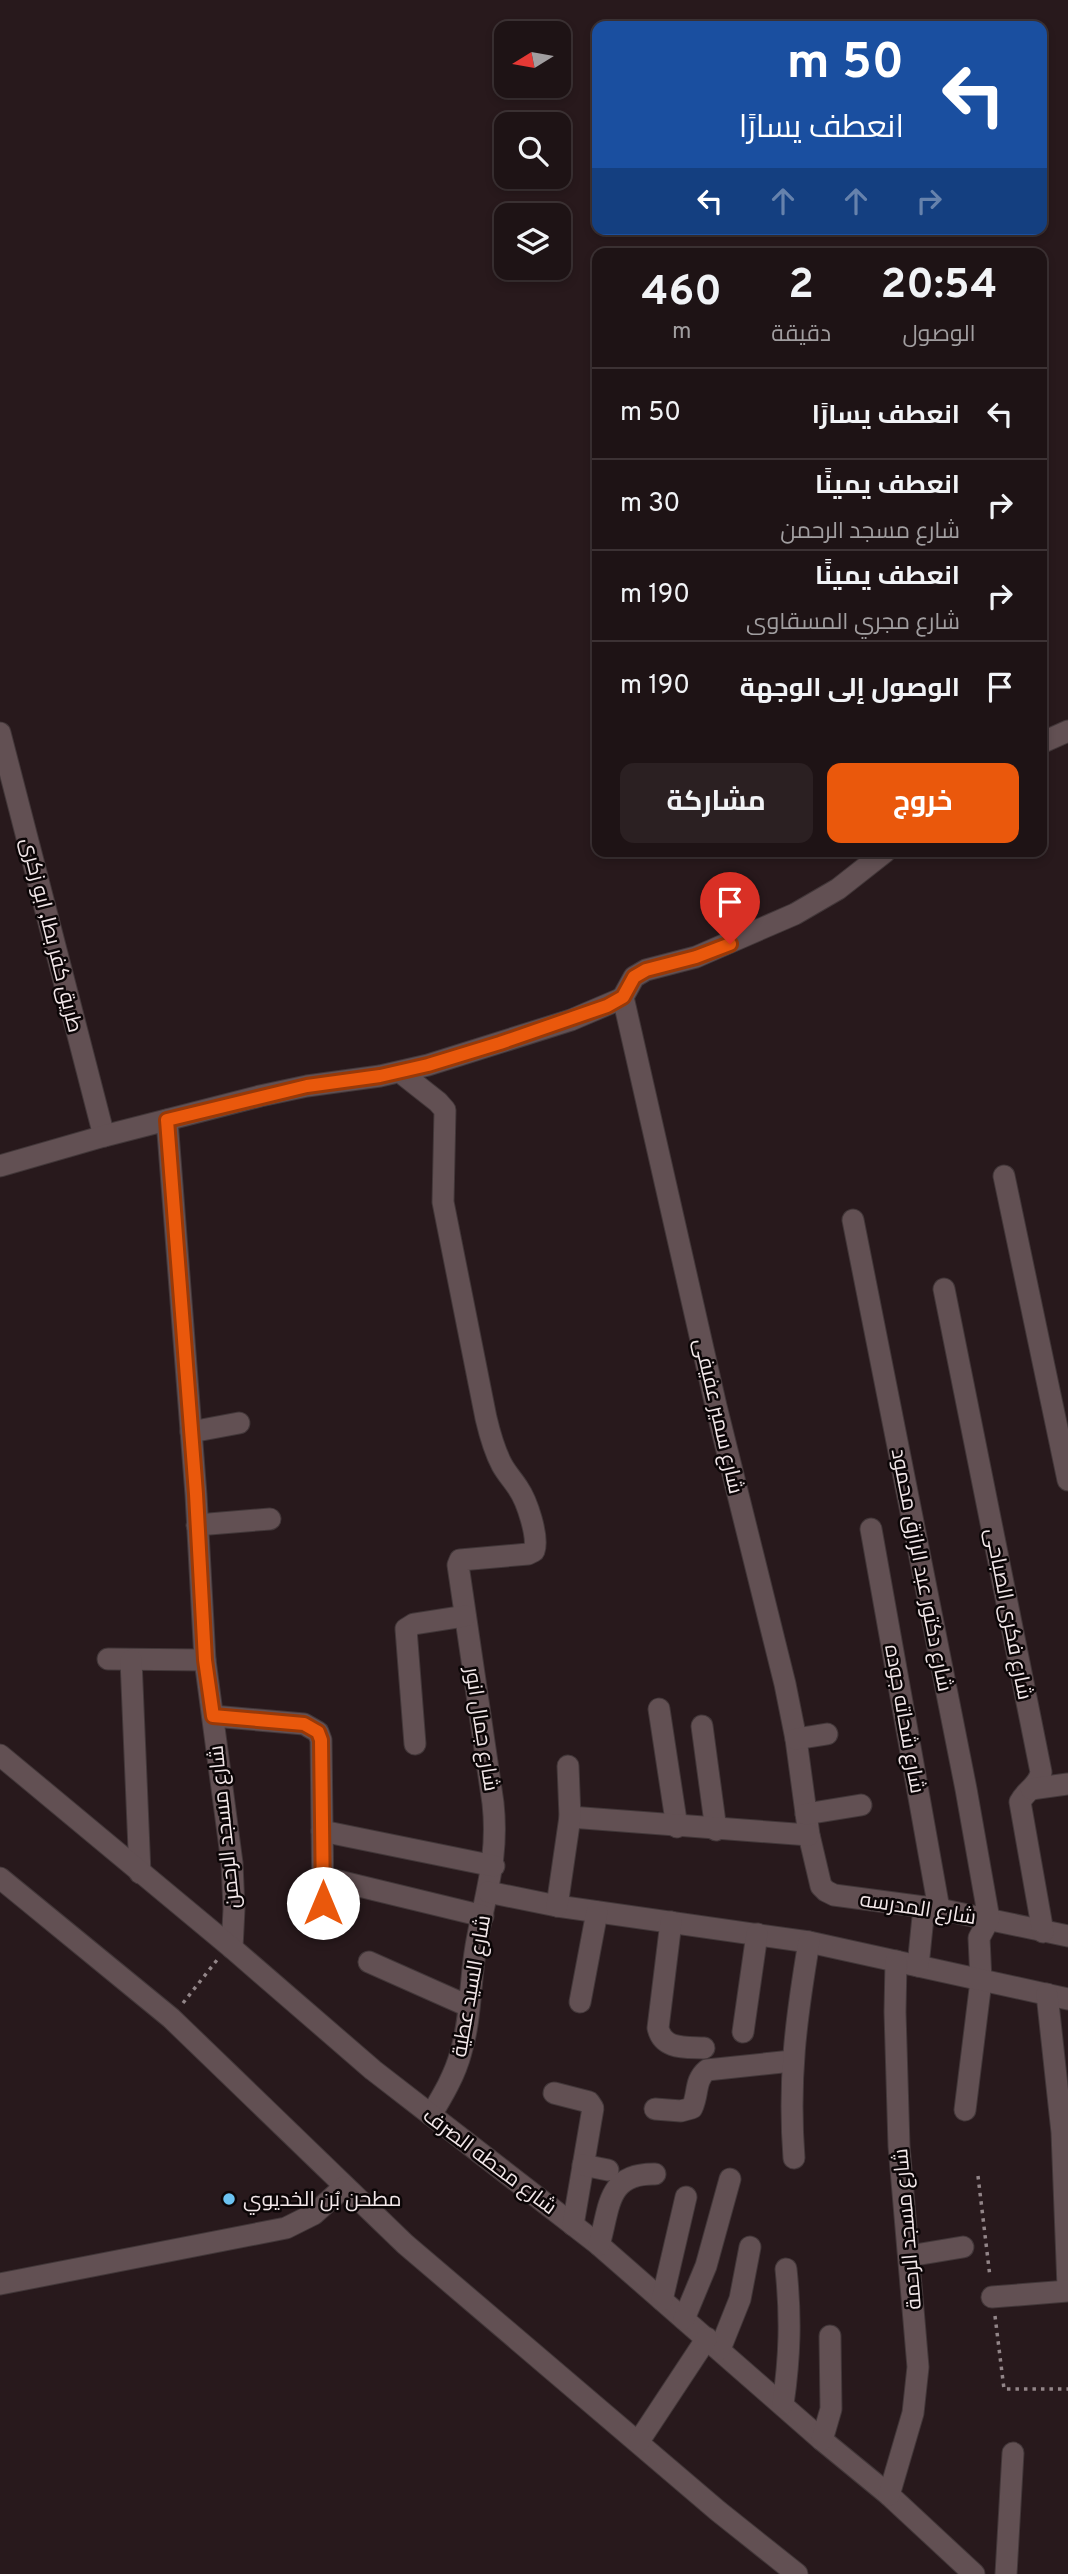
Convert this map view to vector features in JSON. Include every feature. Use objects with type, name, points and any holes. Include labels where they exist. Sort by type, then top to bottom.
[{"type":"street","points":[[1047,740],[1068,731]]},
{"type":"street","name":"طريق كفر بطا, ابو زكرى","points":[[0,733],[104,1136]]},
{"type":"street","points":[[0,1166],[104,1136],[307,1086],[400,1072],[461,1056],[571,1020],[623,997],[634,977],[646,970],[696,957],[795,914],[838,889],[879,857]]},
{"type":"street","name":"شارع سمير عفيفى","points":[[623,997],[713,1393],[785,1684],[796,1739],[807,1825]]},
{"type":"street","name":"شارع جمال انور","points":[[400,1072],[438,1102],[444,1110],[443,1202],[486,1418],[498,1457],[525,1502],[536,1545],[534,1551],[528,1555],[460,1560],[458,1565],[495,1822],[494,1866],[488,1892]]},
{"type":"street","name":"شارع مسجد الرحمن","points":[[167,1120],[205,1660],[232,1863],[234,1909],[225,1954]]},
{"type":"street","points":[[1004,1176],[1068,1480]]},
{"type":"street","name":"شارع دكتور عبد الرازق محمود","points":[[853,1220],[958,1748],[989,1919]]},
{"type":"street","name":"شارع فكرى الصباحى","points":[[944,1289],[1041,1772],[1037,1784],[1020,1802],[1043,1932]]},
{"type":"street","points":[[191,1432],[239,1423]]},
{"type":"street","points":[[197,1525],[270,1519]]},
{"type":"street","name":"شارع شحاته جوده","points":[[871,1529],[932,1908],[918,1966]]},
{"type":"street","points":[[415,1744],[406,1629],[414,1624],[465,1616]]},
{"type":"street","points":[[108,1659],[205,1660]]},
{"type":"street","points":[[131,1660],[140,1873]]},
{"type":"street","points":[[659,1709],[677,1827]]},
{"type":"street","points":[[213,1716],[304,1724],[318,1732],[321,1740],[323,1903]]},
{"type":"street","points":[[702,1726],[716,1830]]},
{"type":"street","points":[[796,1739],[827,1734]]},
{"type":"street","name":"شارع محطه الصرف","points":[[0,1755],[140,1873],[225,1954],[599,2245],[889,2495],[974,2574]]},
{"type":"street","points":[[557,1906],[570,1818],[568,1766]]},
{"type":"street","points":[[1031,1789],[1068,1784]]},
{"type":"street","points":[[570,1818],[716,1830],[807,1825],[861,1805]]},
{"type":"street","name":"شارع المدرسه","points":[[807,1825],[818,1878],[826,1892],[932,1908],[1068,1936]]},
{"type":"street","points":[[322,1831],[494,1866]]},
{"type":"street","points":[[322,1877],[483,1916]]},
{"type":"street","points":[[0,1878],[170,2018],[405,2244],[718,2511],[797,2574]]},
{"type":"street","points":[[488,1892],[557,1906],[809,1942],[1058,1996],[1068,2289],[992,2297]]},
{"type":"street","name":"شارع السيد عطية","points":[[431,2115],[454,2073],[462,2051],[488,1892]]},
{"type":"street","points":[[580,2002],[597,1912]]},
{"type":"street","points":[[965,2110],[981,1981],[979,1938],[989,1919]]},
{"type":"street","points":[[671,1922],[660,2035],[670,2045],[704,2049]]},
{"type":"street","points":[[743,2032],[757,1934]]},
{"type":"street","points":[[794,2158],[792,2061],[809,1942]]},
{"type":"street","name":"شارع مسجد الرحمة","points":[[889,2495],[908,2434],[916,2389],[917,2337],[899,2146],[895,2034],[896,1961]]},
{"type":"street","points":[[369,1962],[468,2006]]},
{"type":"street","points":[[656,2109],[688,2110],[694,2104],[696,2084],[707,2070],[792,2061]]},
{"type":"street","points":[[554,2093],[589,2102],[593,2112],[573,2225]]},
{"type":"street","points":[[583,2165],[608,2170]]},
{"type":"street","points":[[599,2245],[615,2189],[633,2175],[655,2174]]},
{"type":"street","points":[[684,2319],[709,2257],[730,2179]]},
{"type":"street","points":[[0,2284],[278,2231],[299,2224],[314,2214],[344,2187]]},
{"type":"street","points":[[662,2300],[686,2197]]},
{"type":"street","points":[[639,2441],[691,2363],[713,2344],[740,2300],[750,2247]]},
{"type":"street","points":[[909,2256],[963,2247]]},
{"type":"street","points":[[783,2404],[790,2359],[791,2314],[786,2269]]},
{"type":"street","points":[[822,2440],[831,2409],[830,2336]]},
{"type":"street","points":[[1006,2574],[1013,2453]]},
{"type":"path","points":[[186,2000],[225,1954]]},
{"type":"place","name":"مطحن بُن الخديوي","points":[[229,2199]]},
{"type":"route","points":[[323,1903],[321,1740],[318,1732],[304,1724],[286,1721],[213,1716],[205,1660],[196,1494],[167,1120],[307,1086],[380,1076],[461,1056],[607,1006],[623,997],[634,977],[646,970],[696,957],[730,944]]}]
